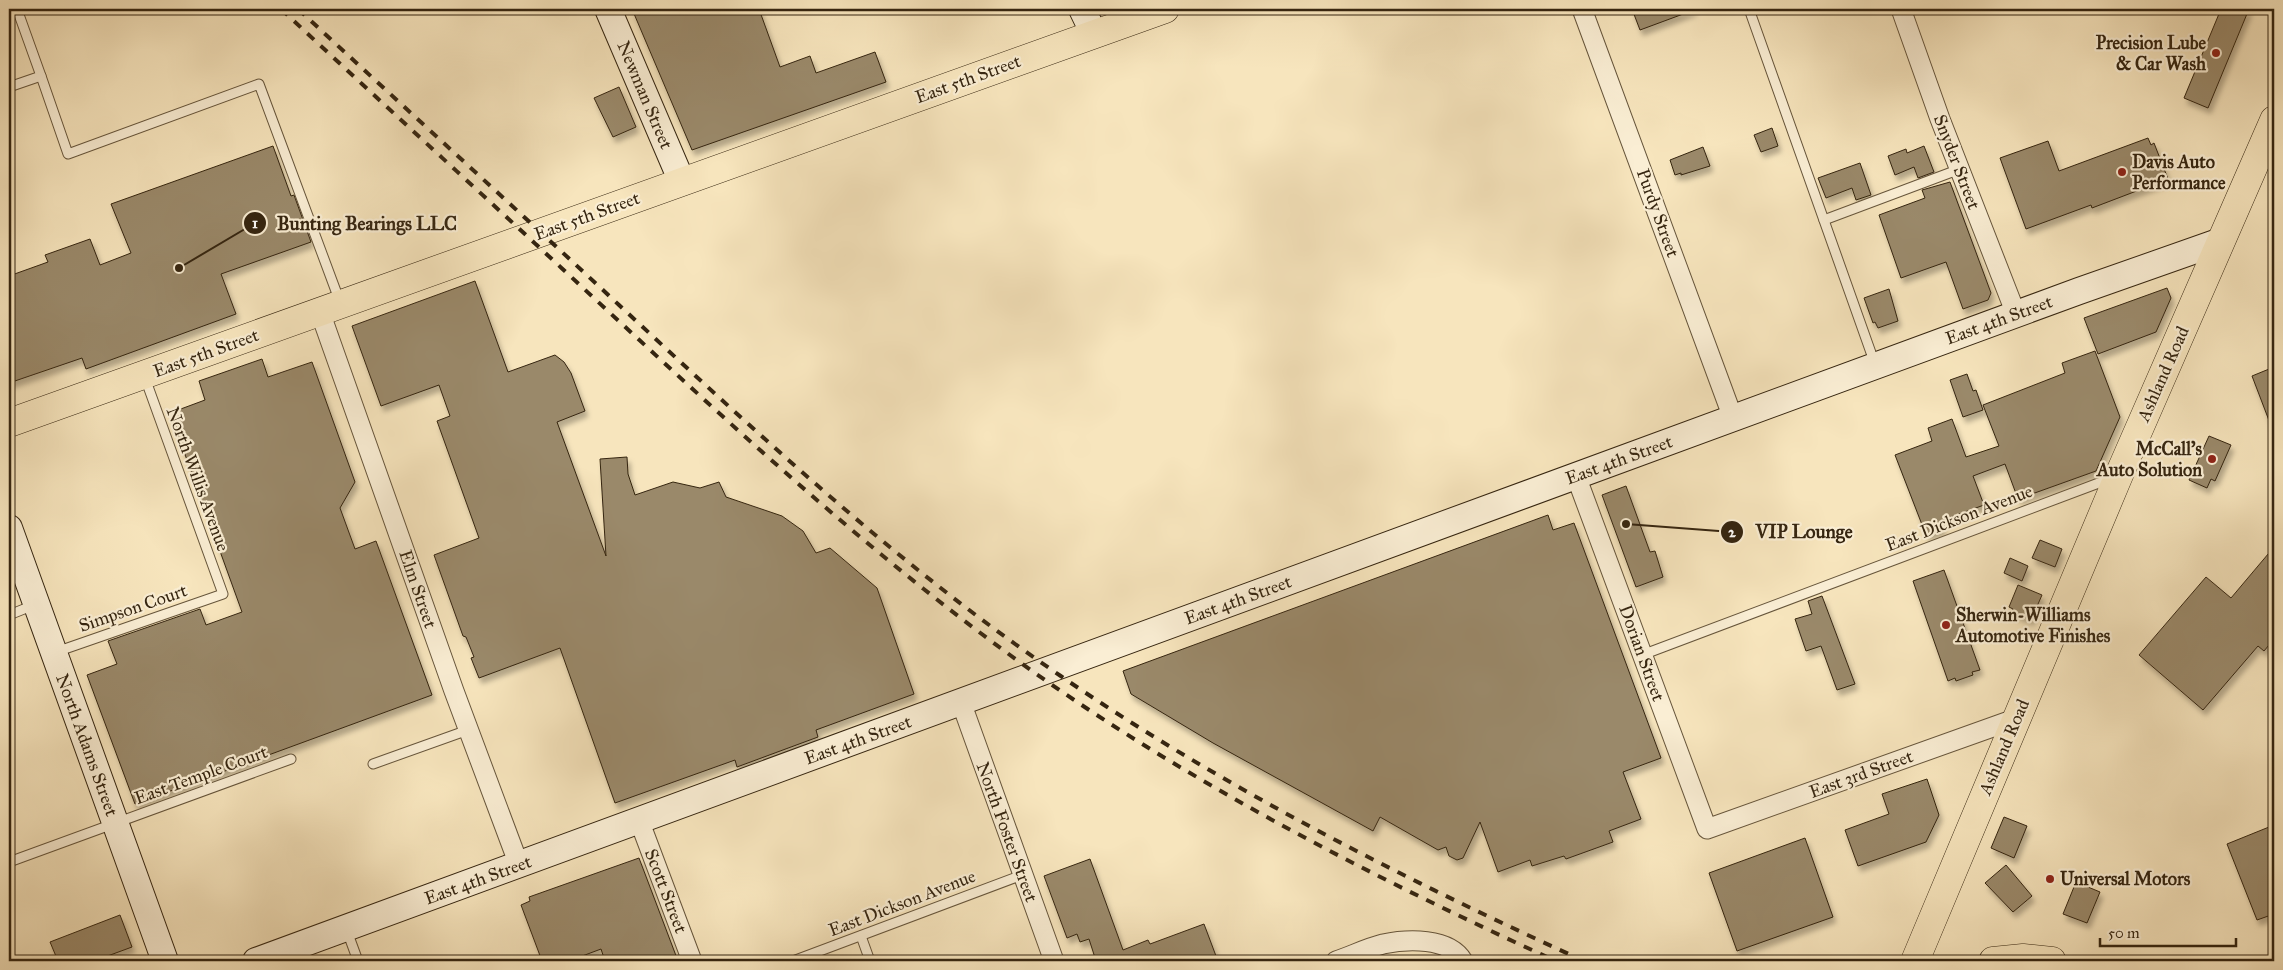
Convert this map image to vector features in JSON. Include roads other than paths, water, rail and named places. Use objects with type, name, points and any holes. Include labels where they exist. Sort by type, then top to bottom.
[{"type":"main road","name":"Newman Street","points":[[608,9],[682,182]]},
{"type":"main road","points":[[1082,9],[1094,34]]},
{"type":"main road","name":"East 5th Street","points":[[9,423],[1165,9]]},
{"type":"main road","name":"Ashland Road","points":[[1915,961],[2119,475],[2221,241],[2271,137]]},
{"type":"main road","name":"East 4th Street","points":[[256,961],[2016,314],[2221,241]]},
{"type":"main road","name":"North Adams Street","points":[[9,528],[165,961]]},
{"type":"main road","points":[[1992,961],[2023,958],[2052,961]]},
{"type":"street","name":"Purdy Street","points":[[1582,9],[1733,418]]},
{"type":"street","name":"Snyder Street","points":[[1901,9],[2016,314]]},
{"type":"street","name":"Elm Street","points":[[331,308],[468,730],[519,865]]},
{"type":"street","name":"Dorian Street","points":[[1576,476],[1707,829]]},
{"type":"street","name":"North Foster Street","points":[[960,702],[1054,961]]},
{"type":"street","name":"East 3rd Street","points":[[1707,829],[2015,719]]},
{"type":"street","name":"Scott Street","points":[[639,820],[692,961]]},
{"type":"street","points":[[1336,961],[1381,944],[1413,941],[1432,943],[1456,953],[1462,961]]},
{"type":"lane","points":[[17,9],[68,154],[259,84],[331,308]]},
{"type":"lane","points":[[1749,9],[1876,366]]},
{"type":"lane","points":[[9,87],[41,76]]},
{"type":"lane","points":[[1824,220],[1960,169]]},
{"type":"lane","name":"North Willis Avenue","points":[[144,375],[223,594]]},
{"type":"lane","name":"East Dickson Avenue","points":[[1642,655],[2119,475]]},
{"type":"lane","name":"Simpson Court","points":[[54,653],[223,594]]},
{"type":"lane","points":[[9,615],[36,605]]},
{"type":"lane","points":[[374,764],[468,730]]},
{"type":"lane","name":"East Temple Court","points":[[9,862],[291,759]]},
{"type":"lane","name":"East Dickson Avenue","points":[[793,961],[1022,875]]},
{"type":"lane","points":[[346,928],[358,961]]},
{"type":"lane","points":[[861,936],[870,961]]},
{"type":"railway","points":[[281,9],[802,488],[916,583],[975,629],[1035,673],[1096,714],[1223,792],[1355,864],[1422,898],[1556,961]]},
{"type":"railway","points":[[298,9],[776,449],[883,541],[994,629],[1115,712],[1245,790],[1379,862],[1584,961]]},
{"type":"place","name":"Precision Lube & Car Wash","points":[[2216,53]]},
{"type":"place","name":"Davis Auto Performance","points":[[2122,172]]},
{"type":"place","name":"Bunting Bearings LLC","points":[[179,268]]},
{"type":"place","name":"McCall's Auto Solution","points":[[2212,459]]},
{"type":"place","name":"VIP Lounge","points":[[1626,524]]},
{"type":"place","name":"Sherwin-Williams Automotive Finishes","points":[[1946,625]]},
{"type":"place","name":"Universal Motors","points":[[2050,879]]}]
